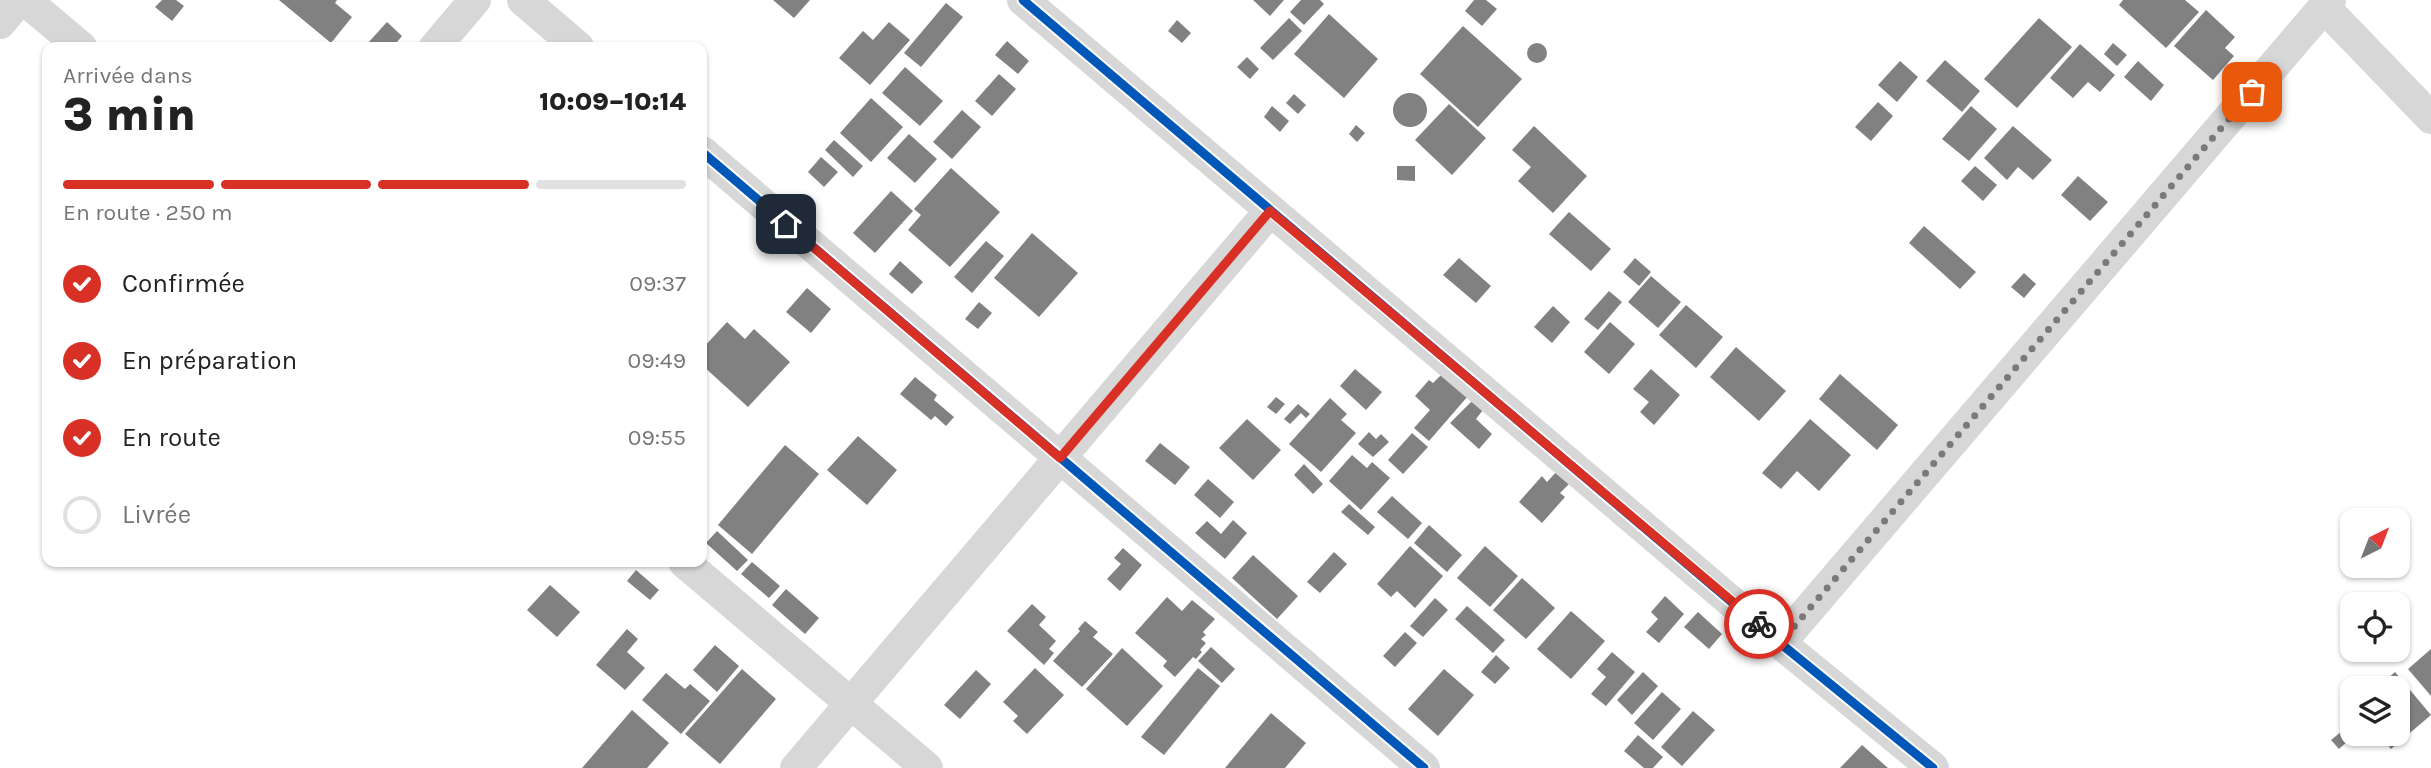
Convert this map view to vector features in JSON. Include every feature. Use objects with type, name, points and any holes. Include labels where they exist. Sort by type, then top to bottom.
[{"type":"street","points":[[0,23],[19,0]]},
{"type":"street","points":[[25,0],[74,42]]},
{"type":"street","points":[[439,42],[475,0]]},
{"type":"street","points":[[523,0],[572,42]]},
{"type":"street","points":[[1023,0],[1780,643],[1933,768]]},
{"type":"street","points":[[1780,643],[2327,3],[2431,118]]},
{"type":"street","points":[[707,156],[1424,768]]},
{"type":"street","points":[[796,768],[1270,211]]},
{"type":"street","points":[[690,567],[927,768]]},
{"type":"building","points":[[162,0],[176,0],[184,6],[172,21],[155,7]]},
{"type":"building","points":[[279,0],[337,0],[335,3],[352,17],[330,42]]},
{"type":"building","points":[[773,0],[810,0],[794,18]]},
{"type":"building","points":[[1253,0],[1284,0],[1270,16]]},
{"type":"building","points":[[1301,0],[1320,0],[1324,4],[1304,25],[1290,12]]},
{"type":"building","points":[[1474,0],[1486,0],[1497,9],[1482,26],[1465,11]]},
{"type":"building","points":[[2123,0],[2185,0],[2199,12],[2166,48],[2119,5]]},
{"type":"building","points":[[946,3],[963,17],[921,67],[904,53]]},
{"type":"building","points":[[2206,10],[2235,37],[2225,48],[2234,56],[2213,80],[2174,46]]},
{"type":"building","points":[[1329,14],[1378,59],[1344,98],[1294,54]]},
{"type":"building","points":[[1289,18],[1302,31],[1273,60],[1260,48]]},
{"type":"building","points":[[2039,18],[2072,47],[2017,108],[1984,79]]},
{"type":"building","points":[[1177,20],[1191,33],[1182,43],[1168,31]]},
{"type":"building","points":[[387,22],[402,36],[397,42],[369,42]]},
{"type":"building","points":[[889,22],[910,40],[870,85],[839,58],[863,31],[873,40]]},
{"type":"building","points":[[1463,26],[1522,79],[1478,127],[1420,74]]},
{"type":"building","points":[[1007,41],[1029,61],[1018,74],[995,55]]},
{"type":"building","points":[[1537,43],[1544,46],[1547,53],[1544,60],[1537,63],[1530,60],[1527,53],[1530,46]]},
{"type":"building","points":[[2113,43],[2127,55],[2117,66],[2104,54]]},
{"type":"building","points":[[2080,44],[2115,75],[2100,92],[2088,82],[2073,98],[2050,78]]},
{"type":"building","points":[[1247,57],[1259,69],[1250,79],[1237,67]]},
{"type":"building","points":[[1945,60],[1980,91],[1962,112],[1926,81]]},
{"type":"building","points":[[1900,61],[1918,77],[1897,102],[1878,85]]},
{"type":"building","points":[[2138,61],[2164,85],[2151,101],[2124,77]]},
{"type":"building","points":[[905,67],[943,101],[920,126],[882,93]]},
{"type":"building","points":[[999,74],[1016,89],[992,116],[975,101]]},
{"type":"building","points":[[1410,93],[1422,98],[1427,110],[1422,122],[1410,127],[1398,122],[1393,110],[1398,98]]},
{"type":"building","points":[[1294,94],[1306,105],[1298,114],[1286,103]]},
{"type":"building","points":[[871,98],[903,127],[871,162],[840,133]]},
{"type":"building","points":[[1878,102],[1893,116],[1871,141],[1855,127]]},
{"type":"building","points":[[1449,104],[1486,138],[1452,175],[1415,140]]},
{"type":"building","points":[[1272,106],[1289,121],[1280,132],[1264,117]]},
{"type":"building","points":[[1971,106],[1997,129],[1969,161],[1942,139]]},
{"type":"building","points":[[962,110],[981,127],[952,159],[933,142]]},
{"type":"building","points":[[1356,125],[1365,133],[1357,142],[1349,134]]},
{"type":"building","points":[[1534,126],[1587,176],[1553,213],[1518,181],[1531,167],[1512,150]]},
{"type":"building","points":[[2013,126],[2052,160],[2033,180],[2018,167],[2007,180],[1984,158]]},
{"type":"building","points":[[909,134],[937,159],[915,183],[887,158]]},
{"type":"building","points":[[834,140],[863,166],[853,177],[825,150]]},
{"type":"building","points":[[821,157],[838,172],[824,187],[808,172]]},
{"type":"building","points":[[1397,166],[1415,166],[1415,181],[1397,180]]},
{"type":"building","points":[[1975,166],[1997,185],[1983,201],[1961,181]]},
{"type":"building","points":[[951,168],[1000,212],[950,267],[908,230],[921,215],[914,209]]},
{"type":"building","points":[[2078,176],[2108,202],[2090,221],[2061,195]]},
{"type":"building","points":[[891,191],[913,211],[875,253],[853,233]]},
{"type":"building","points":[[1569,212],[1611,249],[1591,271],[1549,234]]},
{"type":"building","points":[[1924,226],[1976,272],[1960,289],[1909,243]]},
{"type":"building","points":[[1032,233],[1078,273],[1039,317],[994,278]]},
{"type":"building","points":[[986,241],[1004,256],[972,293],[954,277]]},
{"type":"building","points":[[1459,258],[1491,286],[1476,303],[1443,275]]},
{"type":"building","points":[[1635,258],[1651,272],[1639,286],[1623,272]]},
{"type":"building","points":[[900,261],[923,282],[912,294],[889,274]]},
{"type":"building","points":[[2024,273],[2036,284],[2024,298],[2011,287]]},
{"type":"building","points":[[1651,276],[1681,302],[1658,328],[1628,302]]},
{"type":"building","points":[[807,288],[831,309],[811,333],[786,312]]},
{"type":"building","points":[[1609,291],[1622,302],[1598,330],[1584,319]]},
{"type":"building","points":[[979,302],[992,313],[978,329],[965,319]]},
{"type":"building","points":[[1686,305],[1723,337],[1696,368],[1659,335]]},
{"type":"building","points":[[1553,306],[1570,322],[1552,343],[1534,327]]},
{"type":"building","points":[[727,322],[745,339],[754,329],[790,362],[748,407],[707,370],[707,344]]},
{"type":"building","points":[[1610,322],[1635,344],[1609,374],[1584,352]]},
{"type":"building","points":[[1736,347],[1786,391],[1759,421],[1710,377]]},
{"type":"building","points":[[1355,369],[1382,392],[1366,410],[1340,386]]},
{"type":"building","points":[[1651,369],[1680,395],[1654,425],[1640,412],[1649,402],[1633,389]]},
{"type":"building","points":[[1442,374],[1468,396],[1429,441],[1414,428],[1430,410],[1415,396],[1429,380],[1433,383]]},
{"type":"building","points":[[1840,374],[1898,425],[1877,450],[1819,399]]},
{"type":"building","points":[[915,377],[937,395],[934,400],[954,417],[946,426],[935,416],[931,420],[900,394]]},
{"type":"building","points":[[1276,397],[1285,404],[1276,414],[1267,407]]},
{"type":"building","points":[[1330,398],[1347,414],[1341,420],[1356,433],[1321,472],[1289,444]]},
{"type":"building","points":[[1473,400],[1483,410],[1476,419],[1492,434],[1479,449],[1450,423]]},
{"type":"building","points":[[1298,404],[1310,414],[1306,418],[1301,413],[1290,424],[1284,419]]},
{"type":"building","points":[[1247,419],[1281,450],[1253,480],[1219,448]]},
{"type":"building","points":[[1810,419],[1851,455],[1819,491],[1797,471],[1781,489],[1762,473]]},
{"type":"building","points":[[1369,432],[1376,439],[1381,434],[1389,442],[1373,457],[1358,444]]},
{"type":"building","points":[[1412,433],[1428,447],[1403,474],[1388,460]]},
{"type":"building","points":[[858,436],[897,470],[867,505],[827,470]]},
{"type":"building","points":[[1160,443],[1190,467],[1175,485],[1145,461]]},
{"type":"building","points":[[785,445],[819,474],[752,554],[718,525]]},
{"type":"building","points":[[1352,455],[1367,468],[1372,462],[1390,478],[1361,510],[1329,481]]},
{"type":"building","points":[[1304,464],[1323,484],[1313,494],[1294,475]]},
{"type":"building","points":[[1558,470],[1571,482],[1560,493],[1565,497],[1542,523],[1519,502],[1542,476],[1547,482]]},
{"type":"building","points":[[1208,479],[1234,502],[1220,518],[1194,495]]},
{"type":"building","points":[[1392,496],[1422,523],[1408,539],[1377,512]]},
{"type":"building","points":[[1349,504],[1375,527],[1368,535],[1341,512]]},
{"type":"building","points":[[1233,520],[1247,533],[1225,559],[1195,533],[1207,521],[1221,534]]},
{"type":"building","points":[[1429,525],[1462,555],[1447,572],[1414,543]]},
{"type":"building","points":[[717,531],[748,560],[737,571],[707,542]]},
{"type":"building","points":[[1410,546],[1443,576],[1415,608],[1397,591],[1391,597],[1377,584]]},
{"type":"building","points":[[1485,546],[1518,576],[1490,607],[1457,578]]},
{"type":"building","points":[[1123,548],[1142,565],[1120,591],[1107,579],[1121,564],[1114,558]]},
{"type":"building","points":[[1334,552],[1347,564],[1320,593],[1307,582]]},
{"type":"building","points":[[1253,555],[1298,596],[1277,619],[1232,578]]},
{"type":"building","points":[[752,562],[780,586],[769,598],[741,574]]},
{"type":"building","points":[[636,570],[659,590],[650,600],[627,581]]},
{"type":"building","points":[[1522,578],[1555,608],[1526,639],[1493,610]]},
{"type":"building","points":[[550,585],[580,612],[557,637],[527,610]]},
{"type":"building","points":[[786,589],[819,618],[805,634],[772,605]]},
{"type":"building","points":[[1665,596],[1684,614],[1659,643],[1646,632],[1658,619],[1651,612]]},
{"type":"building","points":[[1167,597],[1182,611],[1192,600],[1215,619],[1203,632],[1206,635],[1201,639],[1206,643],[1200,650],[1202,652],[1196,659],[1193,657],[1175,677],[1163,666],[1167,661],[1135,633]]},
{"type":"building","points":[[1435,598],[1448,610],[1423,637],[1410,626]]},
{"type":"building","points":[[1032,604],[1046,617],[1039,625],[1056,641],[1049,649],[1054,653],[1044,665],[1007,631]]},
{"type":"building","points":[[1467,606],[1505,640],[1493,653],[1455,619]]},
{"type":"building","points":[[1571,611],[1605,641],[1571,679],[1537,649]]},
{"type":"building","points":[[1698,612],[1722,634],[1709,649],[1684,627]]},
{"type":"building","points":[[1085,621],[1098,632],[1093,637],[1113,654],[1082,687],[1053,661],[1080,631],[1078,629]]},
{"type":"building","points":[[627,629],[638,639],[627,652],[645,668],[625,690],[596,665]]},
{"type":"building","points":[[1405,632],[1417,643],[1395,667],[1383,656]]},
{"type":"building","points":[[715,645],[739,666],[717,692],[693,670]]},
{"type":"building","points":[[1211,647],[1235,669],[1222,683],[1198,661]]},
{"type":"building","points":[[1122,648],[1163,686],[1127,726],[1086,689]]},
{"type":"building","points":[[2431,649],[2431,696],[2408,669]]},
{"type":"building","points":[[1612,652],[1635,672],[1606,706],[1591,694],[1606,677],[1597,669]]},
{"type":"building","points":[[1496,655],[1510,668],[1495,684],[1481,672]]},
{"type":"building","points":[[1035,668],[1064,695],[1027,734],[1013,721],[1018,716],[1003,702]]},
{"type":"building","points":[[1198,668],[1220,686],[1164,755],[1141,737]]},
{"type":"building","points":[[742,669],[776,699],[720,764],[685,734]]},
{"type":"building","points":[[1444,669],[1474,695],[1438,736],[1408,709]]},
{"type":"building","points":[[976,670],[991,684],[960,719],[944,705]]},
{"type":"building","points":[[1643,672],[1658,686],[1632,715],[1617,700]]},
{"type":"building","points":[[666,673],[685,689],[690,684],[710,701],[681,734],[642,700]]},
{"type":"building","points":[[2410,690],[2431,715],[2410,733]]},
{"type":"building","points":[[1662,692],[1681,709],[1653,740],[1634,723]]},
{"type":"building","points":[[632,710],[669,743],[647,768],[582,768]]},
{"type":"building","points":[[1693,711],[1715,730],[1682,766],[1661,747]]},
{"type":"building","points":[[1271,713],[1306,743],[1285,768],[1225,768]]},
{"type":"building","points":[[2340,733],[2340,746],[2342,746],[2339,749],[2331,740]]},
{"type":"building","points":[[1638,735],[1663,757],[1653,768],[1644,768],[1624,751]]},
{"type":"building","points":[[1862,745],[1888,768],[1840,768]]},
{"type":"cycle path","points":[[1023,0],[1780,643],[1933,768]]},
{"type":"cycle path","points":[[707,156],[1424,768]]},
{"type":"way so far","points":[[1759,624],[1780,643],[2252,92]]},
{"type":"route","points":[[786,224],[1060,458],[1270,211],[1759,624]]}]
